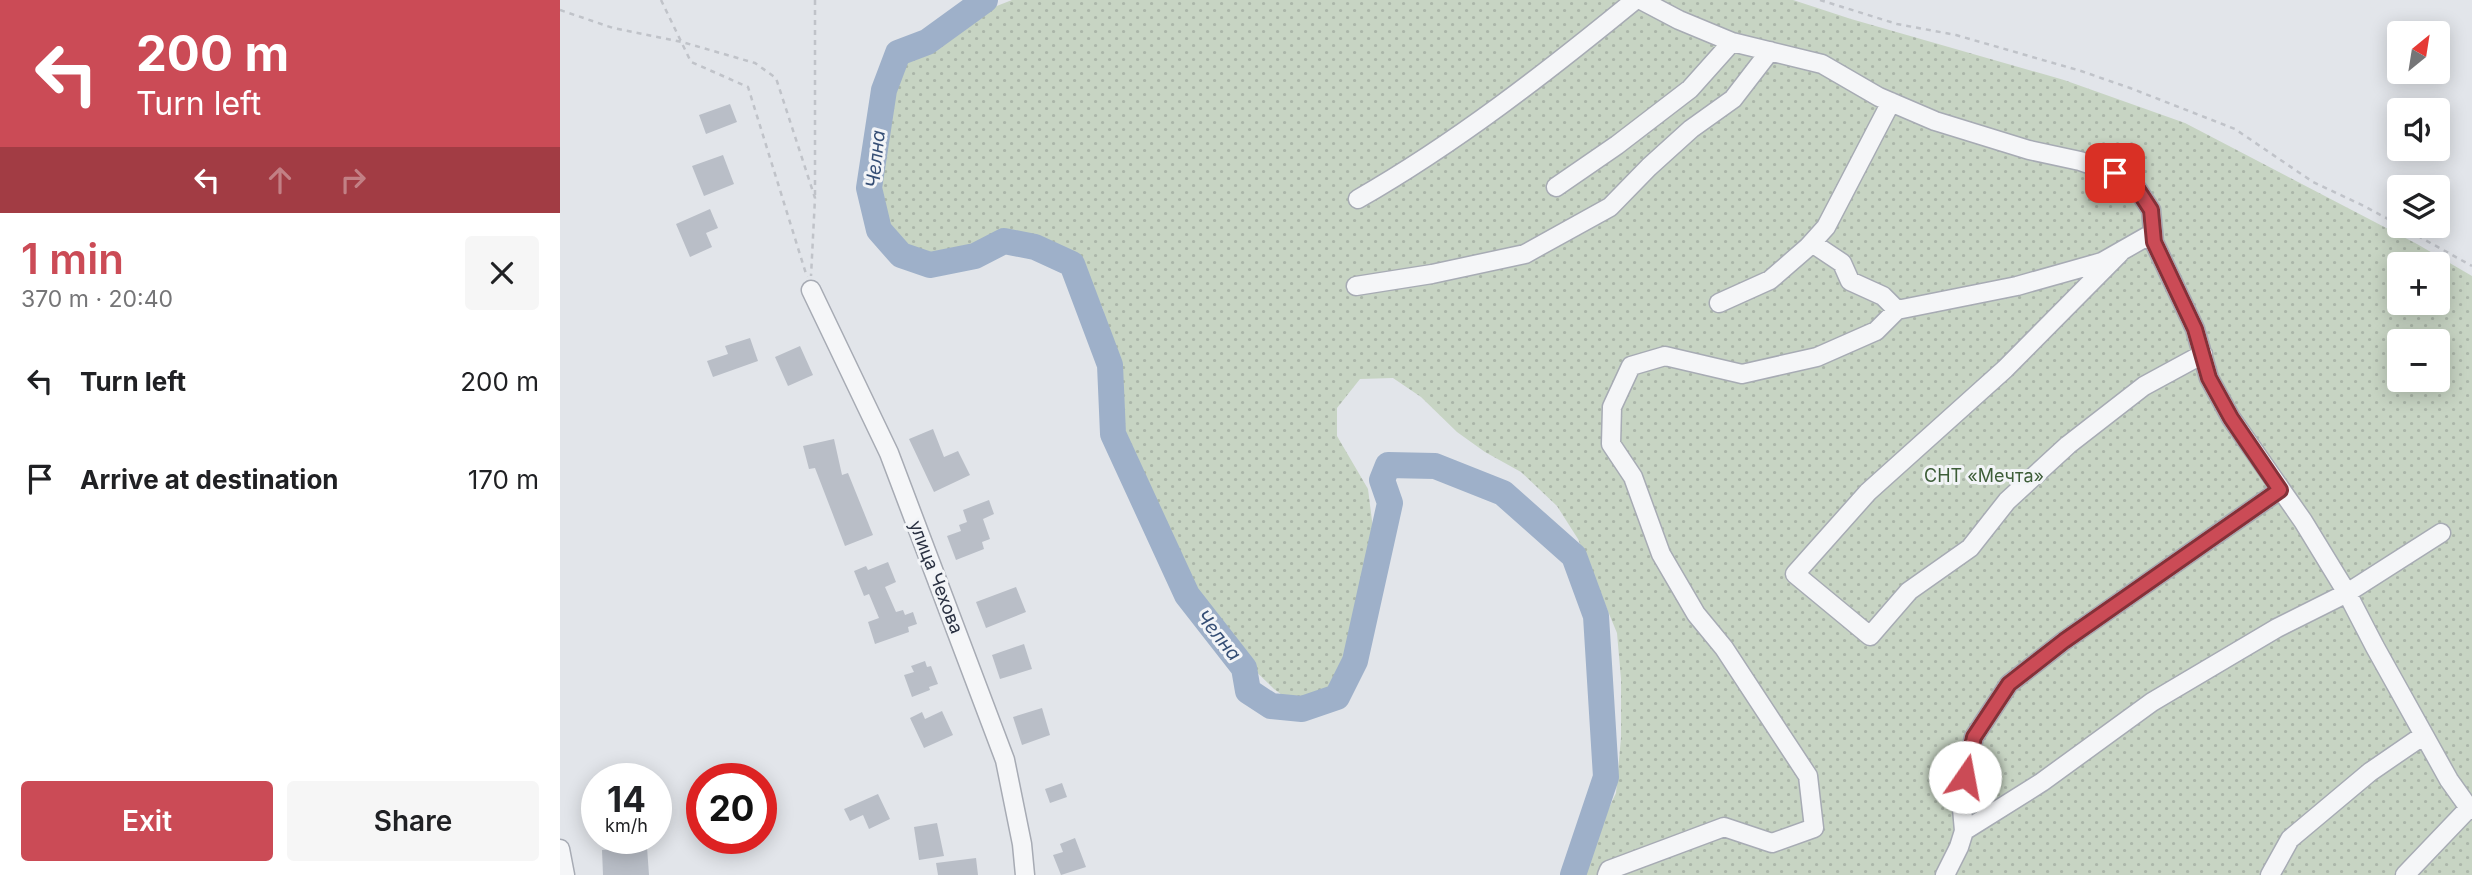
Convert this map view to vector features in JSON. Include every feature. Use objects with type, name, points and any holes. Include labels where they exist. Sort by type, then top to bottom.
[{"type":"street","points":[[1357,199],[1411,169],[1568,54],[1635,0]]},
{"type":"street","points":[[1641,0],[1679,20],[1732,41],[1822,64],[1891,102],[1935,121],[2029,150],[2081,161],[2115,173],[2138,190],[2151,210],[2154,242],[2195,329],[2209,378],[2231,418],[2347,593],[2449,780],[2471,808],[2405,875]]},
{"type":"street","points":[[1556,187],[1617,145],[1690,89],[1732,41]]},
{"type":"street","points":[[1356,286],[1432,274],[1525,254],[1610,207],[1649,166],[1691,129],[1734,99],[1770,51]]},
{"type":"street","points":[[1719,303],[1770,280],[1826,227],[1891,102]]},
{"type":"street","points":[[1608,873],[1724,827],[1772,843],[1814,828],[1808,776],[1724,648],[1696,614],[1661,554],[1633,477],[1611,444],[1612,407],[1631,366],[1665,356],[1742,374],[1817,357],[1875,331],[1897,310],[2017,286],[2102,262],[2153,233]]},
{"type":"street","points":[[1812,243],[1842,263],[1850,281],[1883,296],[1897,310]]},
{"type":"street","points":[[2120,253],[2006,369],[1868,492],[1795,574],[1870,636],[1909,591],[1970,548],[2007,501],[2068,445],[2144,386],[2203,354]]},
{"type":"street","name":"улица Чехова","points":[[810,290],[889,453],[1005,760],[1026,875]]},
{"type":"street","points":[[1945,875],[1964,831],[1961,797],[1974,737],[2009,684],[2064,641],[2280,490]]},
{"type":"street","points":[[1964,831],[2042,782],[2152,702],[2277,628],[2347,593],[2441,533]]},
{"type":"street","points":[[2270,875],[2290,839],[2370,772],[2424,735]]},
{"type":"street","points":[[560,849],[565,875]]},
{"type":"path","points":[[661,0],[691,62],[748,87],[810,290]]},
{"type":"path","points":[[810,290],[815,198],[816,0]]},
{"type":"path","points":[[1820,0],[1897,24],[1956,35],[2130,88],[2235,130],[2313,182],[2387,218]]},
{"type":"path","points":[[560,10],[613,28],[682,42],[755,63],[776,78],[815,198]]},
{"type":"path","points":[[2423,238],[2472,266]]},
{"type":"green space","name":"СНТ «Мечта»","points":[[1012,0],[1793,0],[2064,80],[2185,123],[2387,228],[2387,238],[2405,238],[2417,244],[2431,252],[2387,252],[2387,315],[2450,315],[2450,263],[2472,276],[2472,875],[1577,875],[1616,793],[1621,738],[1621,679],[1617,633],[1578,539],[1557,506],[1521,472],[1485,452],[1457,432],[1421,397],[1393,378],[1360,379],[1337,408],[1337,436],[1368,489],[1380,584],[1376,607],[1353,679],[1346,692],[1327,705],[1297,706],[1274,689],[1238,654],[1187,586],[1140,485],[1116,396],[1103,309],[1086,278],[1064,265],[1027,252],[1006,249],[944,271],[919,265],[899,254],[885,231],[878,204],[887,83],[896,59],[902,53],[919,55],[936,48],[984,11]]},
{"type":"building","points":[[730,104],[737,122],[706,134],[699,115]]},
{"type":"building","points":[[723,155],[734,184],[704,196],[692,166]]},
{"type":"building","points":[[710,209],[718,228],[706,233],[712,247],[690,257],[676,224]]},
{"type":"building","points":[[750,338],[758,361],[713,377],[707,361],[728,354],[725,346]]},
{"type":"building","points":[[800,346],[813,375],[788,386],[775,357]]},
{"type":"building","points":[[933,429],[944,457],[958,451],[970,475],[934,492],[909,439]]},
{"type":"building","points":[[834,439],[842,475],[848,473],[873,535],[845,546],[815,468],[809,469],[803,446]]},
{"type":"building","points":[[989,500],[994,514],[983,519],[990,539],[982,542],[984,549],[956,560],[947,536],[961,531],[959,525],[967,522],[963,510]]},
{"type":"building","points":[[888,562],[896,582],[885,587],[896,612],[903,610],[905,615],[913,612],[917,624],[908,627],[909,632],[875,644],[868,622],[879,618],[869,594],[864,596],[854,571],[866,566],[868,570]]},
{"type":"building","points":[[1016,587],[1026,612],[986,628],[976,602]]},
{"type":"building","points":[[1024,644],[1032,669],[1000,679],[992,655]]},
{"type":"building","points":[[925,661],[927,667],[931,666],[938,684],[912,697],[904,675],[914,672],[911,666]]},
{"type":"building","points":[[1042,708],[1050,735],[1022,745],[1013,717]]},
{"type":"building","points":[[942,711],[953,735],[924,748],[910,718],[922,712],[925,719]]},
{"type":"building","points":[[1062,783],[1067,797],[1050,803],[1045,789]]},
{"type":"building","points":[[878,794],[890,819],[869,829],[863,815],[850,821],[844,809]]},
{"type":"building","points":[[937,823],[944,856],[919,860],[914,827]]},
{"type":"building","points":[[1075,838],[1086,867],[1061,875],[1053,855],[1063,852],[1060,844]]},
{"type":"building","points":[[602,854],[648,854],[649,875],[603,875]]},
{"type":"building","points":[[976,858],[978,875],[938,875],[936,863]]},
{"type":"waterway","name":"Челна","points":[[985,0],[927,42],[898,53],[884,90],[869,188],[879,230],[901,255],[930,265],[975,256],[1004,241],[1035,247],[1072,264],[1110,365],[1113,434],[1187,595],[1244,668],[1248,691],[1271,706],[1302,709],[1337,697],[1355,661],[1390,503],[1382,480],[1388,465],[1435,466],[1503,493],[1574,556],[1596,616],[1606,777],[1573,875]]},
{"type":"route","points":[[1965,777],[1974,737],[2009,684],[2064,641],[2280,490],[2231,418],[2209,378],[2195,329],[2154,242],[2151,210],[2138,190],[2115,173]]}]
